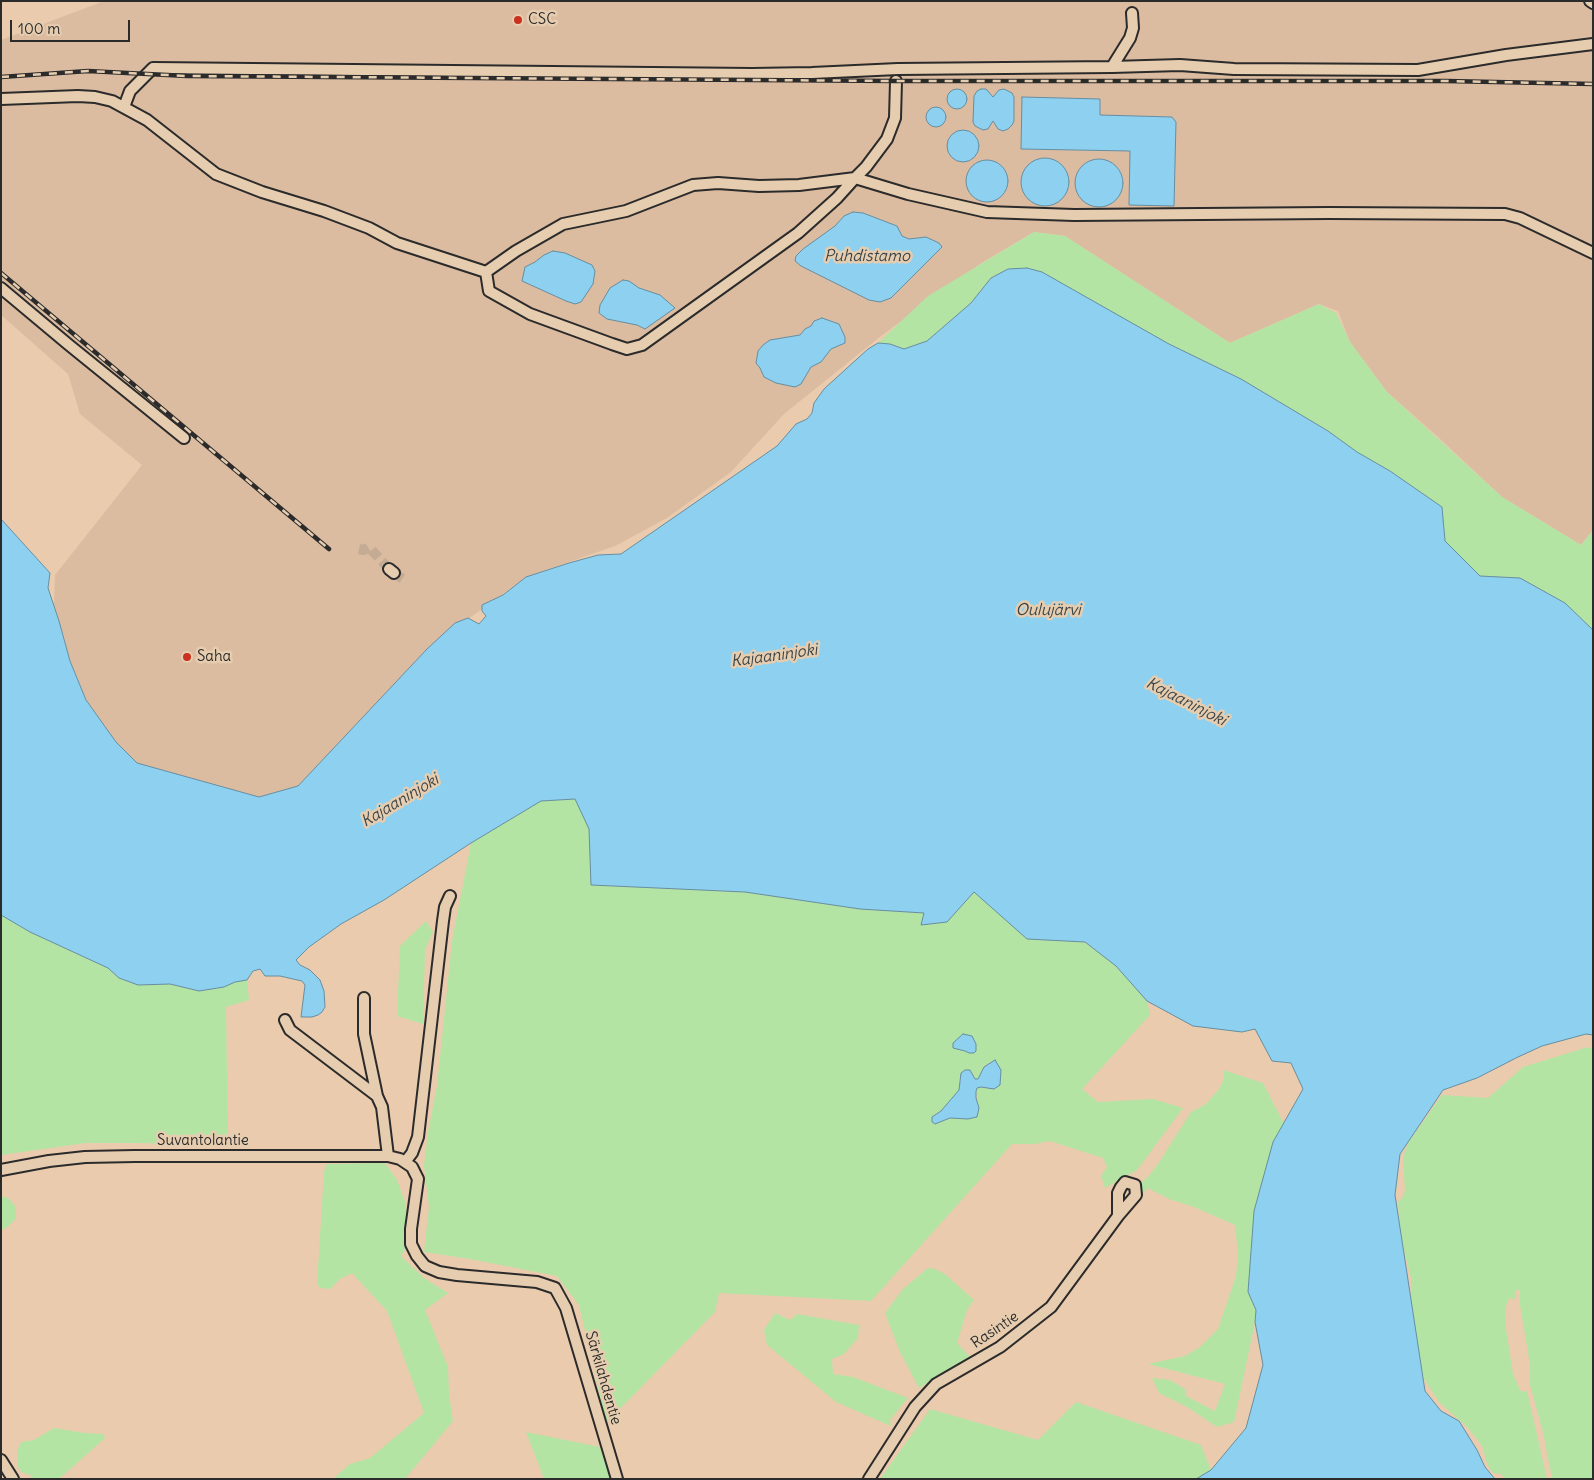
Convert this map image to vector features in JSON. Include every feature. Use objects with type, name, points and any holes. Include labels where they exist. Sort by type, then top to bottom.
[{"type":"street","points":[[1112,67],[1130,38],[1133,28],[1132,13]]},
{"type":"street","points":[[124,108],[130,91],[153,68],[761,74],[898,68],[1180,65],[1234,69],[1418,70],[1506,55],[1593,44]]},
{"type":"street","points":[[486,272],[489,291],[530,314],[627,349],[636,348],[651,340],[798,233],[823,211],[878,152],[887,138],[895,118],[896,81]]},
{"type":"street","points":[[1,99],[78,96],[112,101],[165,133],[216,174],[262,192],[324,211],[369,228],[397,242],[486,272]]},
{"type":"street","points":[[486,272],[516,251],[563,224],[626,211],[693,185],[718,183],[759,186],[855,178],[908,194],[987,212],[1074,215],[1505,214],[1520,218],[1593,253]]},
{"type":"street","points":[[1,288],[184,438]]},
{"type":"street","points":[[405,1162],[412,1153],[418,1138],[444,912],[450,896]]},
{"type":"street","points":[[364,998],[364,1034],[377,1096],[382,1107],[388,1156]]},
{"type":"street","points":[[285,1020],[290,1030],[377,1096]]},
{"type":"street","name":"Suvantolantie","points":[[1,1170],[84,1157],[388,1156],[400,1158],[405,1162]]},
{"type":"street","name":"Särkilahdentie","points":[[405,1162],[412,1167],[418,1179],[411,1229],[411,1244],[425,1266],[448,1274],[537,1282],[555,1288],[566,1308],[617,1479]]},
{"type":"street","name":"Rasintie","points":[[869,1479],[915,1407],[936,1384],[1000,1347],[1052,1307],[1118,1216],[1136,1195],[1135,1185],[1125,1182],[1121,1187],[1118,1193],[1118,1216]]},
{"type":"street","points":[[1,1460],[13,1479]]},
{"type":"shaded area","points":[[104,1],[1593,1],[1593,530],[1581,545],[1502,497],[1387,392],[1350,342],[1338,311],[1319,304],[1230,343],[1065,236],[1034,232],[983,262],[881,336],[784,414],[731,472],[667,518],[615,546],[526,577],[427,649],[298,786],[259,797],[136,763],[116,742],[86,700],[70,661],[54,604],[55,575],[142,465],[80,414],[68,374],[1,315],[1,40]]},
{"type":"green space","points":[[1034,232],[1065,236],[1230,343],[1319,304],[1336,313],[1350,342],[1387,392],[1502,497],[1581,545],[1593,530],[1593,630],[1564,603],[1520,578],[1480,576],[1445,541],[1442,507],[1390,471],[1356,452],[1328,431],[1241,379],[1169,344],[1027,268],[1008,269],[991,278],[971,303],[927,341],[904,349],[890,344],[878,343],[928,296]]},
{"type":"green space","points":[[575,798],[589,829],[591,885],[745,892],[860,909],[924,913],[922,925],[947,922],[974,892],[1027,939],[1084,942],[1116,966],[1147,1001],[1150,1015],[1082,1089],[1098,1102],[1153,1099],[1183,1108],[1137,1170],[1105,1188],[1101,1176],[1107,1167],[1103,1158],[1050,1141],[1034,1144],[1012,1144],[871,1301],[719,1293],[715,1312],[606,1423],[579,1305],[557,1276],[424,1252],[429,1207],[424,1166],[428,1132],[437,1086],[452,941],[471,843],[541,801]],"holes":[[[990,1062],[987,1088],[977,1088],[979,1108],[968,1119],[950,1118],[935,1124],[935,1114],[941,1111],[959,1090],[961,1073],[965,1070],[973,1073],[975,1079],[978,1079],[984,1066]]]},
{"type":"green space","points":[[1,915],[30,932],[108,968],[119,978],[138,985],[170,984],[199,991],[224,987],[235,982],[247,980],[249,1000],[226,1007],[228,1146],[86,1143],[1,1155]]},
{"type":"green space","points":[[426,921],[433,932],[425,949],[423,1024],[397,1016],[400,946]]},
{"type":"green space","points":[[1588,1047],[1593,1049],[1593,1479],[1552,1479],[1543,1432],[1530,1385],[1530,1365],[1520,1305],[1520,1290],[1516,1290],[1516,1299],[1510,1298],[1505,1312],[1513,1374],[1520,1390],[1527,1391],[1547,1479],[1505,1479],[1501,1474],[1493,1473],[1486,1461],[1483,1448],[1477,1439],[1466,1426],[1439,1402],[1422,1376],[1411,1304],[1411,1278],[1400,1234],[1398,1202],[1405,1191],[1403,1157],[1408,1143],[1442,1095],[1488,1098],[1523,1067]]},
{"type":"green space","points":[[1223,1070],[1263,1083],[1284,1124],[1273,1142],[1250,1272],[1248,1292],[1256,1310],[1255,1322],[1234,1422],[1217,1427],[1187,1407],[1159,1393],[1152,1378],[1170,1380],[1185,1389],[1186,1396],[1215,1411],[1225,1384],[1148,1364],[1185,1356],[1200,1347],[1218,1329],[1236,1276],[1238,1254],[1235,1225],[1194,1207],[1169,1199],[1148,1188],[1135,1202],[1137,1186],[1148,1177],[1158,1164],[1191,1112],[1206,1104],[1219,1089],[1224,1079]]},
{"type":"green space","points":[[385,1163],[397,1180],[405,1202],[408,1219],[405,1240],[407,1246],[401,1256],[424,1278],[448,1293],[425,1310],[448,1367],[453,1421],[405,1479],[333,1479],[350,1464],[370,1458],[424,1413],[387,1311],[352,1273],[340,1279],[330,1289],[320,1288],[317,1284],[324,1172],[327,1164]]},
{"type":"green space","points":[[1,1196],[8,1198],[15,1206],[16,1218],[8,1227],[1,1230]]},
{"type":"green space","points":[[928,1268],[945,1274],[974,1300],[967,1310],[957,1343],[970,1357],[919,1388],[900,1352],[885,1313],[903,1289]]},
{"type":"green space","points":[[775,1313],[790,1320],[797,1314],[859,1325],[858,1338],[844,1354],[832,1359],[833,1374],[853,1377],[908,1398],[890,1420],[891,1426],[836,1402],[767,1345],[764,1330]]},
{"type":"green space","points":[[1076,1402],[1201,1445],[1211,1470],[1196,1479],[880,1479],[930,1409],[1038,1440]]},
{"type":"green space","points":[[54,1428],[103,1434],[105,1438],[59,1479],[34,1479],[30,1475],[21,1472],[18,1467],[17,1452],[21,1442],[34,1440]]},
{"type":"green space","points":[[526,1432],[600,1447],[611,1479],[544,1479]]},
{"type":"water","points":[[957,89],[964,92],[967,99],[964,106],[957,109],[950,106],[947,99],[950,92]]},
{"type":"water","points":[[981,89],[986,89],[993,97],[999,90],[1004,89],[1012,93],[1014,97],[1014,121],[1008,129],[1003,131],[998,129],[993,121],[988,129],[983,130],[975,126],[973,122],[974,96]]},
{"type":"water","points":[[1022,97],[1100,99],[1100,115],[1172,117],[1176,122],[1174,206],[1129,205],[1130,151],[1021,149]]},
{"type":"water","points":[[936,107],[943,110],[946,117],[943,124],[936,127],[929,124],[926,117],[929,110]]},
{"type":"water","points":[[963,130],[975,134],[979,146],[975,158],[963,162],[951,158],[947,146],[951,134]]},
{"type":"water","points":[[1045,158],[1054,160],[1062,165],[1067,173],[1069,182],[1067,191],[1062,199],[1054,204],[1045,206],[1036,204],[1028,199],[1023,191],[1021,182],[1023,173],[1028,165],[1036,160]]},
{"type":"water","points":[[1099,159],[1108,161],[1116,166],[1121,174],[1123,183],[1121,192],[1116,200],[1108,205],[1099,207],[1090,205],[1082,200],[1077,192],[1075,183],[1077,174],[1082,166],[1090,161]]},
{"type":"water","points":[[991,160],[999,163],[1005,169],[1008,181],[1005,193],[999,199],[983,202],[975,199],[969,193],[966,177],[969,169],[975,163]]},
{"type":"water","name":"Puhdistamo","points":[[853,212],[863,213],[897,226],[902,236],[909,239],[926,237],[939,243],[942,247],[891,298],[880,302],[869,300],[801,266],[795,261],[796,256],[803,249],[835,226],[844,216]]},
{"type":"water","points":[[553,251],[565,253],[592,265],[595,271],[593,284],[581,302],[575,304],[566,301],[522,281],[525,267]]},
{"type":"water","name":"Oulujärvi","points":[[1027,268],[1042,272],[1169,344],[1241,379],[1328,431],[1442,507],[1445,541],[1480,576],[1520,578],[1565,603],[1593,630],[1593,1035],[1586,1034],[1542,1046],[1477,1078],[1443,1090],[1400,1154],[1395,1195],[1425,1391],[1441,1411],[1459,1421],[1485,1467],[1495,1479],[1196,1479],[1211,1470],[1246,1428],[1263,1365],[1255,1322],[1256,1310],[1248,1292],[1254,1211],[1273,1142],[1303,1089],[1291,1063],[1272,1061],[1255,1029],[1242,1032],[1193,1026],[1147,1001],[1116,966],[1085,942],[1027,939],[974,892],[947,922],[921,925],[924,913],[860,909],[745,892],[591,885],[589,829],[575,799],[541,801],[471,843],[384,900],[341,924],[309,947],[296,960],[320,980],[324,991],[325,1007],[322,1012],[312,1017],[301,1017],[305,985],[302,981],[280,976],[265,976],[260,969],[253,971],[247,980],[235,982],[224,987],[199,991],[170,984],[138,985],[119,978],[108,968],[30,932],[1,915],[1,519],[50,573],[48,588],[70,661],[86,700],[116,742],[137,763],[259,797],[298,786],[427,649],[455,623],[468,618],[479,624],[486,616],[482,611],[482,605],[503,595],[526,577],[598,555],[621,554],[777,446],[796,424],[807,419],[812,413],[814,403],[824,389],[868,349],[878,343],[890,344],[904,349],[927,341],[971,303],[991,278],[1008,269]]},
{"type":"water","points":[[623,280],[660,295],[675,308],[645,329],[637,325],[607,319],[599,313],[600,305],[610,288]]},
{"type":"water","points":[[822,318],[839,324],[845,337],[845,343],[831,349],[821,362],[811,367],[801,384],[795,387],[776,383],[764,377],[756,363],[758,351],[763,345],[770,340],[800,335],[814,321]]},
{"type":"water","points":[[963,1034],[972,1036],[976,1044],[976,1051],[974,1053],[953,1048],[953,1043]]},
{"type":"water","points":[[995,1060],[1001,1070],[1000,1085],[994,1089],[977,1088],[976,1098],[979,1108],[977,1117],[968,1119],[950,1118],[935,1124],[932,1122],[932,1117],[941,1111],[959,1090],[961,1073],[965,1070],[970,1070],[975,1079],[978,1079],[984,1067]]},
{"type":"tunnel","points":[[359,549],[364,550],[369,547],[389,569]]},
{"type":"tunnel","points":[[394,573],[403,579]]},
{"type":"railway","points":[[1,77],[88,71],[187,76],[896,81],[1446,81],[1593,84]]},
{"type":"railway","points":[[1,273],[329,549]]},
{"type":"place","name":"CSC","points":[[518,20]]},
{"type":"place","name":"Saha","points":[[187,657]]},
{"type":"water label","name":"Kajaaninjoki","points":[[774,656]]},
{"type":"water label","name":"Kajaaninjoki","points":[[1186,702]]},
{"type":"water label","name":"Kajaaninjoki","points":[[400,801]]}]
